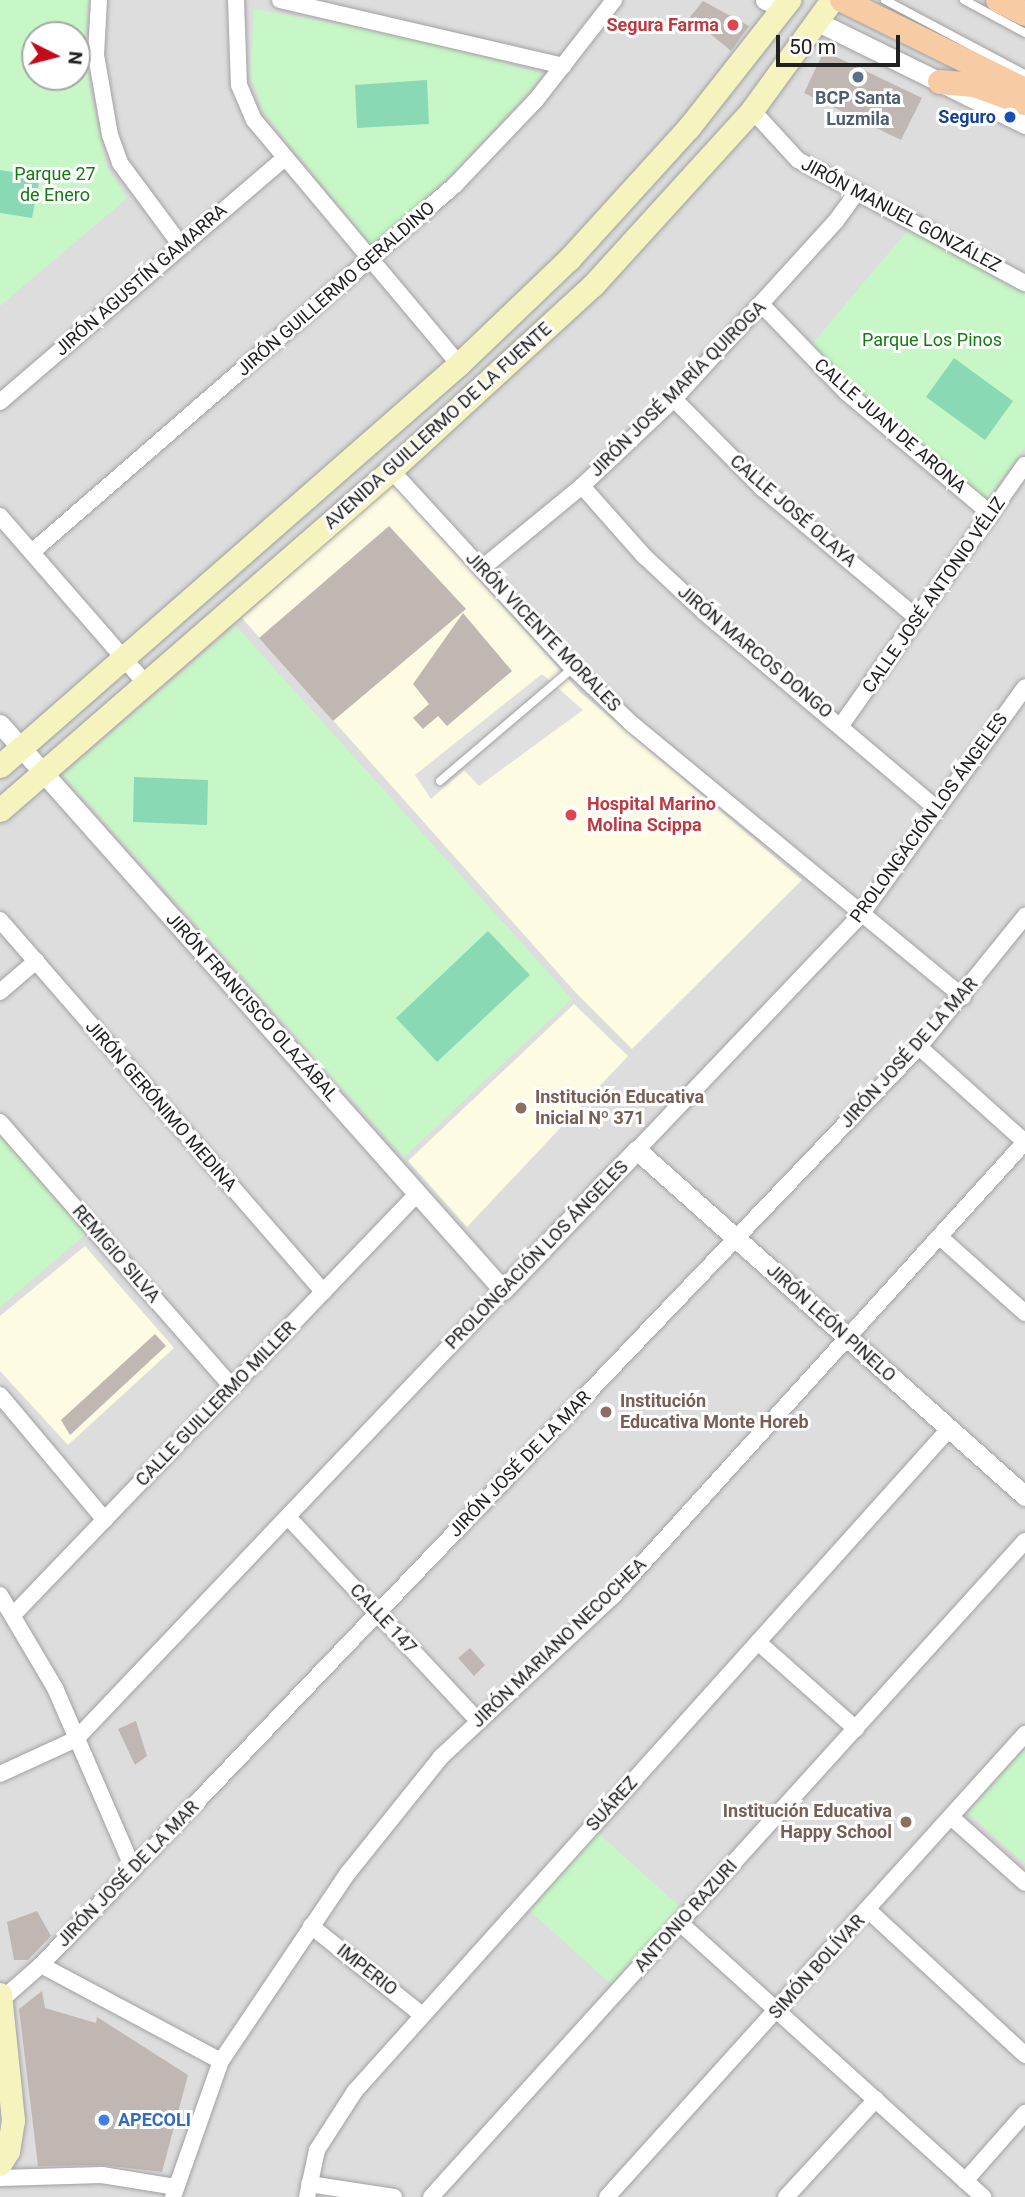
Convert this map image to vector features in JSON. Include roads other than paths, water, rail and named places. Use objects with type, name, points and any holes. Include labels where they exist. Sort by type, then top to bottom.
[{"type":"main road","name":"AVENIDA GUILLERMO DE LA FUENTE","points":[[0,810],[391,470],[593,285],[752,110],[832,0]]},
{"type":"main road","points":[[842,0],[1025,90]]},
{"type":"main road","points":[[998,0],[1025,14]]},
{"type":"main road","name":"AVENIDA GUILLERMO DE LA FUENTE","points":[[0,766],[459,364],[569,259],[689,127],[779,2]]},
{"type":"main road","points":[[940,82],[974,85],[1025,104]]},
{"type":"main road","points":[[689,127],[698,143],[716,150]]},
{"type":"main road","points":[[657,164],[673,170],[683,186]]},
{"type":"main road","points":[[0,1994],[13,2120],[8,2151],[0,2164]]},
{"type":"street","points":[[99,0],[96,55],[110,135],[120,163],[180,244]]},
{"type":"street","points":[[236,0],[239,85],[254,120],[284,159],[459,364]]},
{"type":"street","points":[[280,0],[563,66]]},
{"type":"street","name":"JIRÓN GUILLERMO GERALDINO","points":[[32,552],[370,261],[509,132],[614,0]]},
{"type":"street","points":[[816,22],[1025,124]]},
{"type":"street","name":"JIRÓN MANUEL GONZÁLEZ","points":[[752,110],[798,160],[1025,283]]},
{"type":"street","name":"JIRÓN AGUSTÍN GAMARRA","points":[[0,402],[180,244],[284,159]]},
{"type":"street","name":"JIRÓN JOSÉ MARÍA QUIROGA","points":[[481,569],[582,486],[674,399],[762,305],[857,192]]},
{"type":"street","name":"CALLE JUAN DE ARONA","points":[[762,305],[846,392],[991,514]]},
{"type":"street","name":"CALLE JOSÉ OLAYA","points":[[674,399],[762,488],[917,618]]},
{"type":"street","name":"CALLE JOSÉ ANTONIO VÉLIZ","points":[[842,724],[1025,465]]},
{"type":"street","name":"JIRÓN VICENTE MORALES","points":[[391,470],[573,668],[632,723],[860,916],[963,997]]},
{"type":"street","name":"JIRÓN MARCOS DONGO","points":[[582,486],[644,556],[684,593],[842,724],[937,809]]},
{"type":"street","points":[[0,516],[146,684]]},
{"type":"street","name":"PROLONGACIÓN LOS ÁNGELES","points":[[0,1774],[76,1739],[860,916],[1025,687]]},
{"type":"street","name":"JIRÓN FRANCISCO OLAZÁBAL","points":[[0,724],[503,1290]]},
{"type":"street","name":"JIRÓN JOSÉ DE LA MAR","points":[[0,2001],[41,1965],[919,1047],[1020,934],[1025,916]]},
{"type":"street","name":"JIRÓN GERÓNIMO MEDINA","points":[[0,920],[323,1292]]},
{"type":"street","points":[[0,992],[36,961]]},
{"type":"street","points":[[919,1047],[1025,1142]]},
{"type":"street","name":"REMIGIO SILVA","points":[[0,1122],[232,1387]]},
{"type":"street","name":"JIRÓN MARIANO NECOCHEA","points":[[174,2192],[221,2061],[311,1926],[440,1757],[613,1596],[1025,1142]]},
{"type":"street","name":"JIRÓN LEÓN PINELO","points":[[637,1150],[1025,1496]]},
{"type":"street","name":"CALLE GUILLERMO MILLER","points":[[14,1614],[417,1194]]},
{"type":"street","points":[[940,1237],[1025,1314]]},
{"type":"street","points":[[0,1395],[105,1520]]},
{"type":"street","name":"SUÁREZ","points":[[308,2190],[317,2150],[331,2126],[422,2014],[949,1429]]},
{"type":"street","name":"CALLE 147","points":[[288,1517],[479,1722]]},
{"type":"street","name":"ANTONIO RAZURI","points":[[431,2197],[1025,1541]]},
{"type":"street","points":[[0,1595],[14,1614],[76,1739],[134,1868]]},
{"type":"street","points":[[758,1642],[856,1728]]},
{"type":"street","name":"SIMÓN BOLÍVAR","points":[[607,2197],[779,2010],[1025,1734]]},
{"type":"street","points":[[951,1817],[1025,1883]]},
{"type":"street","points":[[868,1910],[1025,2055]]},
{"type":"street","points":[[680,1923],[876,2099],[964,2187],[983,2197]]},
{"type":"street","name":"IMPERIO","points":[[311,1926],[422,2014]]},
{"type":"street","points":[[41,1965],[221,2061]]},
{"type":"street","points":[[786,2197],[876,2099]]},
{"type":"street","points":[[964,2187],[1025,2113]]},
{"type":"street","points":[[0,2178],[102,2175],[174,2192]]},
{"type":"street","points":[[308,2190],[394,2197]]},
{"type":"lane","points":[[885,0],[1025,74]]},
{"type":"lane","points":[[964,0],[1025,33]]},
{"type":"lane","points":[[440,781],[573,668]]},
{"type":"place","name":"Segura Farma","points":[[733,25]]},
{"type":"place","name":"BCP Santa Luzmila","points":[[858,77]]},
{"type":"place","name":"Seguro","points":[[1010,117]]},
{"type":"place","name":"Hospital Marino Molina Scippa","points":[[571,815]]},
{"type":"place","name":"Institución Educativa Inicial Nº 371","points":[[521,1108]]},
{"type":"place","name":"Institución Educativa Monte Horeb","points":[[606,1412]]},
{"type":"place","name":"Institución Educativa Happy School","points":[[906,1822]]},
{"type":"place","name":"APECOLI","points":[[104,2120]]},
{"type":"park label","name":"Parque 27 de Enero","points":[[55,185]]},
{"type":"park label","name":"Parque Los Pinos","points":[[932,340]]}]
